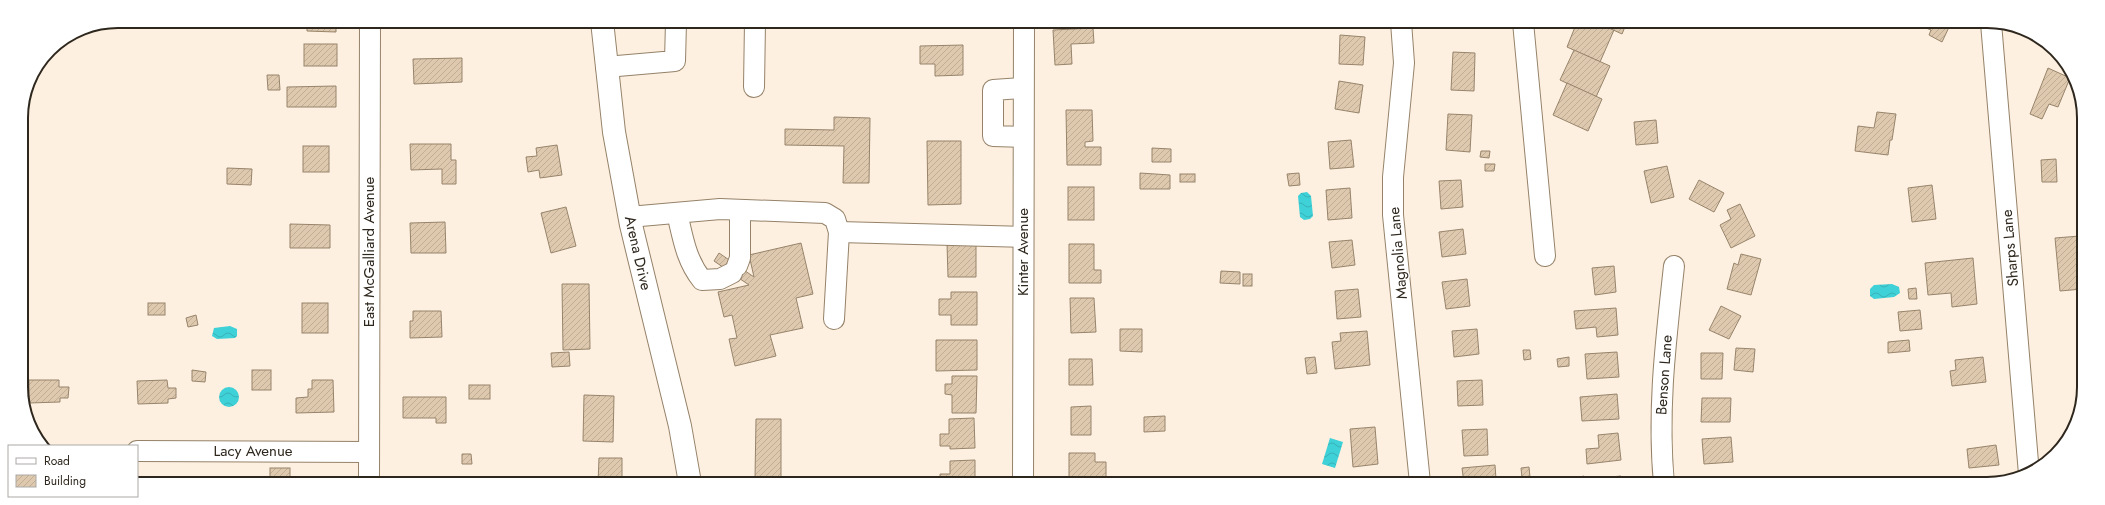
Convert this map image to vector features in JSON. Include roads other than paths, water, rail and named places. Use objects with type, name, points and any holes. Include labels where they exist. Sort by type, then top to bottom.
[{"type":"main road","name":"Arena Drive","points":[[603,28],[614,132],[629,217],[680,426],[689,477]]},
{"type":"street","name":"East McGalliard Avenue","points":[[368,477],[370,28]]},
{"type":"street","points":[[606,67],[675,61],[676,28]]},
{"type":"street","points":[[754,87],[755,28]]},
{"type":"street","name":"Kinter Avenue","points":[[1023,477],[1024,28]]},
{"type":"street","name":"Magnolia Lane","points":[[1401,28],[1404,62],[1393,177],[1393,215],[1419,477]]},
{"type":"street","points":[[1524,28],[1545,256]]},
{"type":"street","points":[[1526,49],[1535,28]]},
{"type":"street","name":"Sharps Lane","points":[[1991,28],[2028,467]]},
{"type":"street","points":[[1023,88],[993,90],[993,136],[1023,137]]},
{"type":"street","points":[[629,217],[720,210],[825,213],[835,219],[839,232],[834,319]]},
{"type":"street","points":[[676,213],[687,255],[693,268],[702,280],[720,279],[734,269],[740,258],[740,210]]},
{"type":"street","points":[[839,232],[1023,237]]},
{"type":"street","name":"Benson Lane","points":[[1663,477],[1661,452],[1661,395],[1674,266]]},
{"type":"street","name":"Lacy Avenue","points":[[138,451],[369,452]]},
{"type":"water","points":[[1307,192],[1311,196],[1313,216],[1310,219],[1304,220],[1300,217],[1298,196],[1301,193]]},
{"type":"water","points":[[1892,284],[1899,287],[1900,293],[1894,297],[1874,299],[1870,296],[1870,289],[1874,285]]},
{"type":"water","points":[[230,326],[237,329],[237,336],[235,338],[217,339],[212,336],[214,328]]},
{"type":"water","points":[[229,387],[236,390],[239,397],[236,404],[229,407],[222,404],[219,397],[222,390]]},
{"type":"water","points":[[1330,438],[1343,442],[1335,468],[1322,464]]}]
